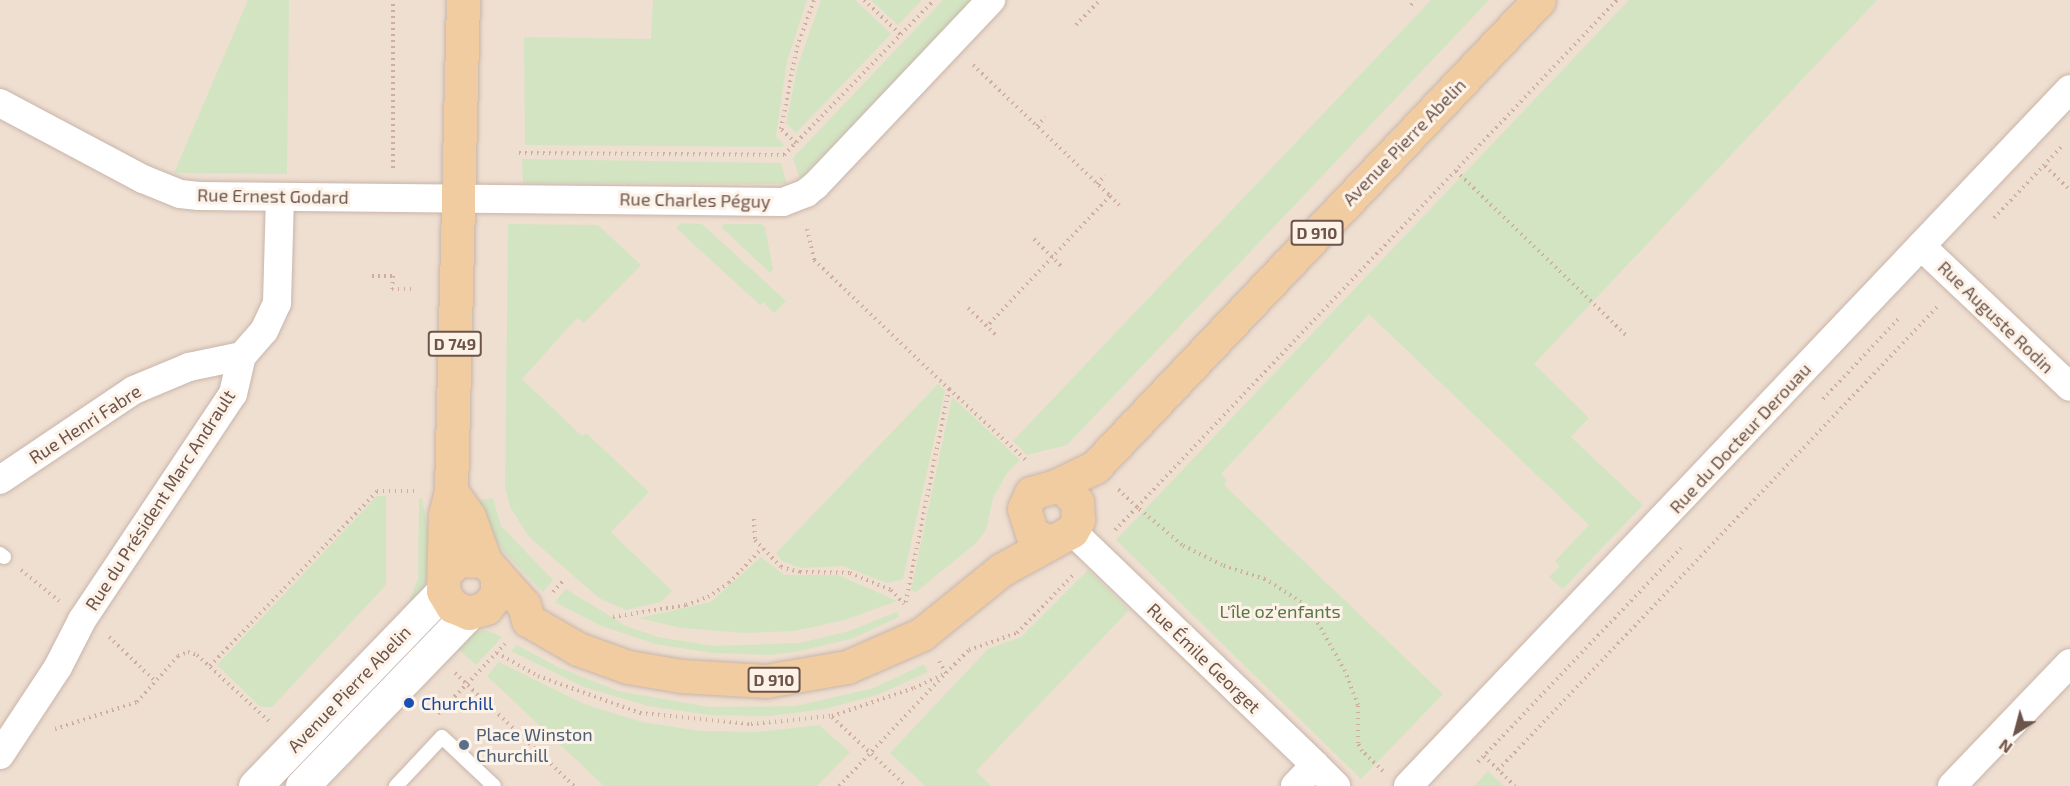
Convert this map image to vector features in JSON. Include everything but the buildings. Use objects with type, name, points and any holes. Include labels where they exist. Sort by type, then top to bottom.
[{"type":"main road","name":"D 749","points":[[444,582],[445,515],[451,491],[463,0]]},
{"type":"main road","name":"Avenue Pierre Abelin","points":[[1056,486],[1095,467],[1539,0]]},
{"type":"main road","name":"Avenue Pierre Abelin","points":[[1073,534],[1095,467]]},
{"type":"main road","points":[[1056,486],[1072,495],[1073,534],[1032,534],[1023,518],[1031,493],[1056,486]]},
{"type":"main road","points":[[451,491],[469,517],[491,568],[497,594],[493,602],[474,613],[452,606],[444,582],[458,560],[491,568],[524,605],[528,620]]},
{"type":"main road","name":"D 910","points":[[1001,570],[1023,518]]},
{"type":"main road","name":"D 910","points":[[474,613],[511,621],[528,620],[579,649],[628,667],[729,680],[766,681],[848,667],[922,634],[1001,570],[1073,534]]},
{"type":"main road","name":"Avenue Pierre Abelin","points":[[255,786],[444,582]]},
{"type":"main road","name":"Avenue Pierre Abelin","points":[[302,786],[474,613]]},
{"type":"street","name":"Rue Charles Péguy","points":[[459,197],[783,202],[795,199],[816,185],[991,0]]},
{"type":"street","name":"Rue du Docteur Derouau","points":[[1399,782],[1921,246],[2070,89]]},
{"type":"street","name":"Rue Ernest Godard","points":[[0,103],[143,179],[180,194],[280,197],[459,197]]},
{"type":"street","name":"Rue du Président Marc Andrault","points":[[0,755],[58,667],[82,620],[233,394],[242,356],[264,331],[277,303],[280,197]]},
{"type":"street","name":"Rue Auguste Rodin","points":[[1921,246],[2070,387]]},
{"type":"street","name":"Rue Henri Fabre","points":[[0,480],[134,390],[189,367],[242,356]]},
{"type":"street","name":"Rue Émile Georget","points":[[1073,534],[1336,786]]},
{"type":"street","points":[[1967,781],[2070,663]]},
{"type":"street","points":[[1295,786],[1315,765]]},
{"type":"lane","points":[[396,786],[442,737],[494,786]]},
{"type":"path","points":[[393,0],[393,196]]},
{"type":"path","points":[[796,143],[781,129],[797,47],[814,0]]},
{"type":"path","points":[[864,0],[901,35]]},
{"type":"path","points":[[519,153],[784,155],[934,0]]},
{"type":"path","points":[[1076,25],[1100,0]]},
{"type":"path","points":[[1411,5],[1415,0]]},
{"type":"path","points":[[1073,534],[1137,507],[1617,0]]},
{"type":"path","points":[[969,61],[1119,205]]},
{"type":"path","points":[[1036,126],[1045,117]]},
{"type":"path","points":[[1987,226],[2070,138]]},
{"type":"path","points":[[2045,165],[2070,190]]},
{"type":"path","points":[[1455,171],[1629,338]]},
{"type":"path","points":[[1097,184],[1105,175]]},
{"type":"path","points":[[987,326],[1110,196]]},
{"type":"path","points":[[807,229],[814,260],[1027,461]]},
{"type":"path","points":[[1034,239],[1062,266]]},
{"type":"path","points":[[1498,770],[1947,297],[1933,283],[1946,269]]},
{"type":"path","points":[[372,276],[393,276],[392,289],[411,289]]},
{"type":"path","points":[[968,308],[996,335]]},
{"type":"path","points":[[1819,403],[1900,318]]},
{"type":"path","points":[[904,605],[949,389]]},
{"type":"path","points":[[1095,467],[1182,545],[1222,565],[1265,579],[1301,602],[1317,620],[1345,671],[1358,705],[1358,743],[1362,751],[1399,782]]},
{"type":"path","points":[[210,666],[377,491],[451,491]]},
{"type":"path","points":[[754,519],[755,540],[791,571],[850,573],[891,590],[904,605],[946,673],[839,786]]},
{"type":"path","points":[[1469,771],[1688,540]]},
{"type":"path","points":[[613,616],[687,605],[708,597],[729,583],[762,548]]},
{"type":"path","points":[[2,555],[82,620],[108,636],[155,681]]},
{"type":"path","points":[[528,620],[467,684],[574,786]]},
{"type":"path","points":[[51,730],[137,702],[178,656],[189,652],[210,666],[276,728]]},
{"type":"path","points":[[832,716],[906,786]]},
{"type":"path","points":[[1484,756],[1515,786]]},
{"type":"shaded area","points":[[0,0],[2070,0],[2070,786],[0,786]]},
{"type":"green space","points":[[248,0],[289,0],[287,174],[174,173]]},
{"type":"green space","points":[[653,0],[807,0],[787,61],[776,136],[784,145],[782,147],[525,145],[524,37],[651,39]]},
{"type":"green space","points":[[821,0],[855,0],[891,34],[796,133],[786,123],[798,65]]},
{"type":"green space","points":[[871,0],[922,0],[898,25]]},
{"type":"green space","points":[[943,0],[974,0],[800,179],[793,158]]},
{"type":"green space","points":[[1431,0],[1489,0],[1067,445],[1027,455],[1013,441]]},
{"type":"green space","name":"L'île oz'enfants","points":[[1629,0],[1877,0],[1534,364],[1589,418],[1571,437],[1643,505],[1563,589],[1549,577],[1560,566],[1555,561],[1589,525],[1369,314],[1221,474],[1227,481],[1224,485],[1443,694],[1361,779],[1116,540]]},
{"type":"green space","points":[[522,159],[781,163],[787,184],[523,183]]},
{"type":"green space","points":[[681,223],[702,224],[786,301],[774,313],[763,302],[760,305],[676,228]]},
{"type":"green space","points":[[508,224],[598,225],[641,265],[584,323],[577,318],[522,379],[582,436],[586,433],[649,492],[611,532],[672,591],[661,602],[626,610],[599,598],[529,537],[510,507],[505,486]]},
{"type":"green space","points":[[724,224],[761,224],[765,227],[773,269],[770,273],[721,227]]},
{"type":"green space","points":[[938,384],[945,391],[903,579],[887,583],[843,566],[801,568],[782,561],[776,553]]},
{"type":"green space","points":[[952,397],[1020,460],[1007,473],[993,498],[986,530],[976,543],[916,592],[911,590]]},
{"type":"green space","points":[[377,496],[386,496],[386,585],[272,707],[261,707],[217,665]]},
{"type":"green space","points":[[422,498],[431,545],[427,581],[418,605],[410,599],[418,579],[419,499]]},
{"type":"green space","points":[[493,498],[501,526],[553,580],[543,592],[503,551],[482,520],[476,501]]},
{"type":"green space","points":[[761,557],[784,575],[838,575],[897,601],[845,620],[794,631],[746,633],[681,628],[639,618],[711,602]]},
{"type":"green space","points":[[1088,570],[1129,610],[976,771],[991,786],[925,786],[890,753],[988,649],[1021,637]]},
{"type":"green space","points":[[566,589],[626,626],[658,637],[714,646],[799,643],[849,631],[897,612],[899,617],[851,639],[800,651],[771,655],[712,653],[655,644],[599,625],[555,602]]},
{"type":"green space","points":[[486,630],[502,637],[476,665],[453,644],[470,633]]},
{"type":"green space","points":[[517,645],[558,667],[618,691],[709,707],[796,706],[874,688],[924,664],[928,672],[877,695],[825,709],[770,716],[710,715],[648,706],[584,687],[511,651]]},
{"type":"green space","points":[[499,662],[584,704],[642,722],[700,731],[758,732],[819,725],[850,752],[817,786],[604,786],[487,676]]},
{"type":"green space","points":[[1488,771],[1504,786],[1474,786]]},
{"type":"place","name":"Churchill","points":[[409,703]]},
{"type":"place","name":"Place Winston Churchill","points":[[464,745]]}]
